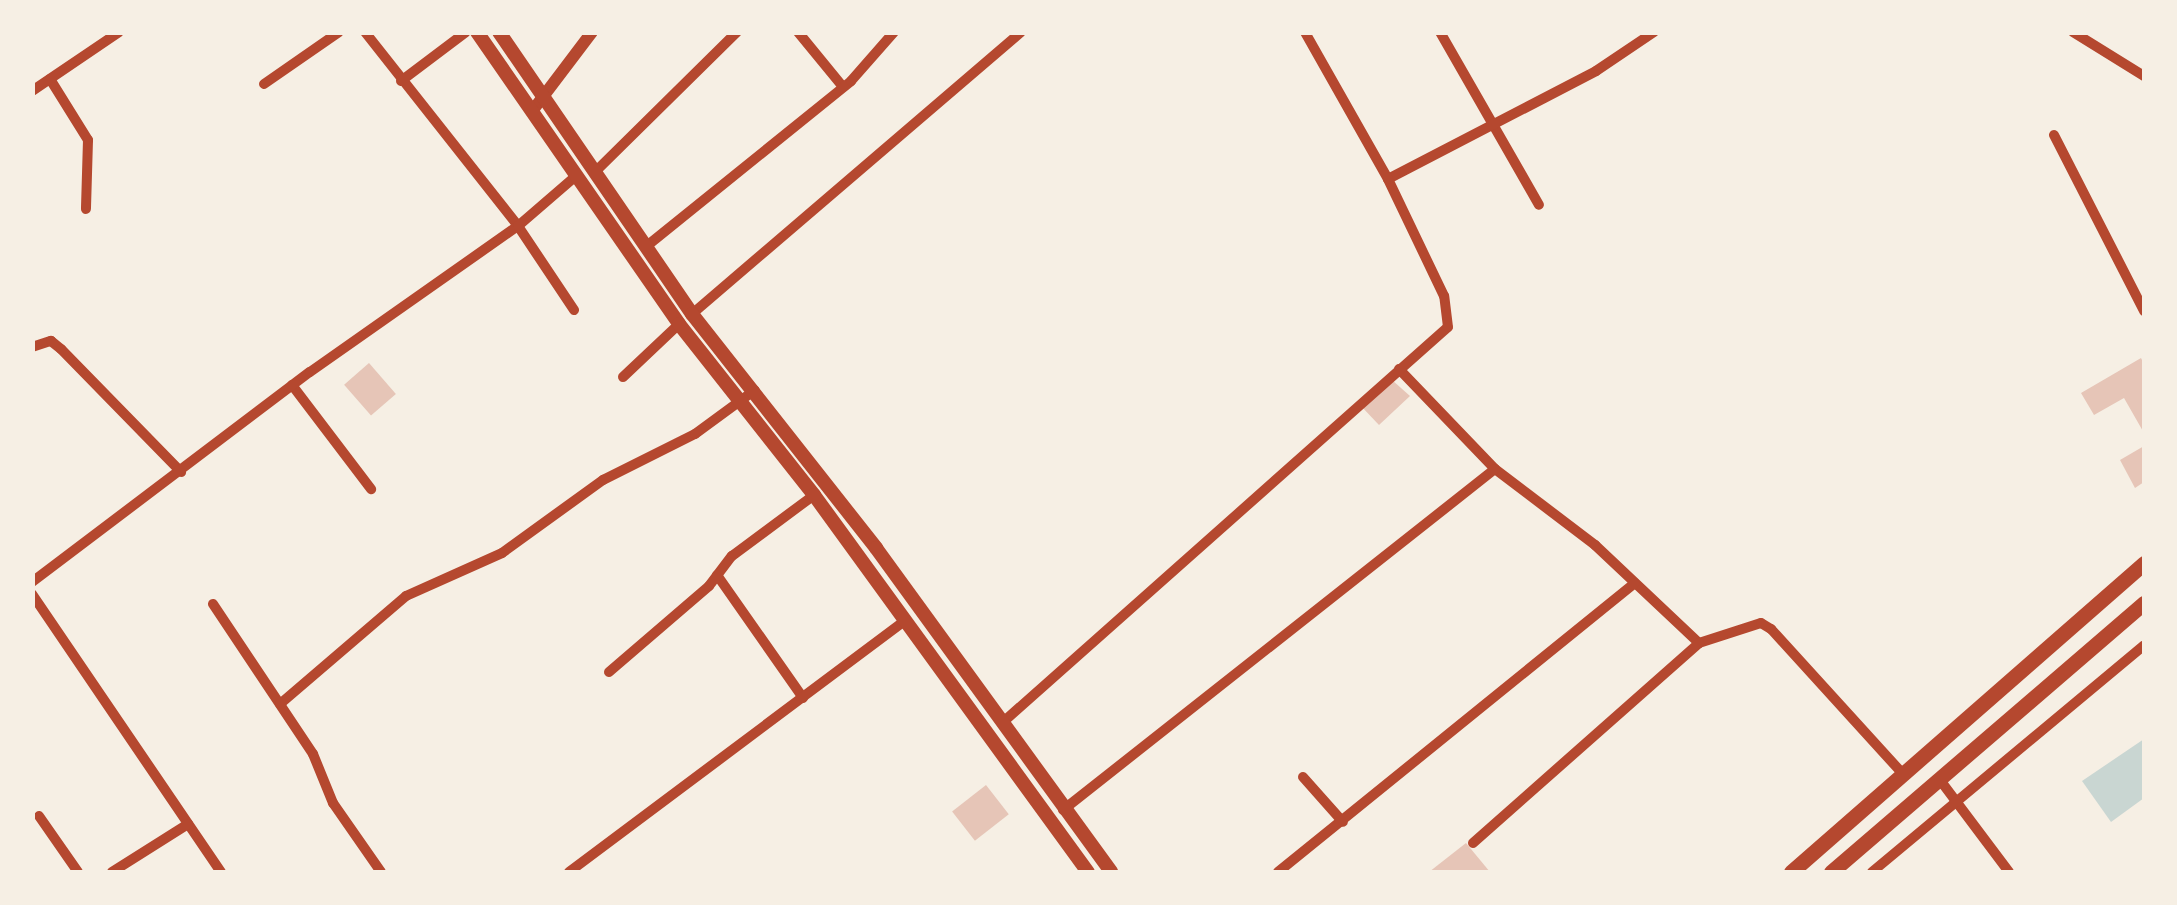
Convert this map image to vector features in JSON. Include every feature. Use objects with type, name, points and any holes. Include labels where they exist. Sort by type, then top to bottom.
[{"type":"highway","points":[[1791,872],[2144,563]]},
{"type":"highway","points":[[1831,872],[2144,602]]},
{"type":"main road","points":[[477,32],[679,324],[814,495],[1088,872]]},
{"type":"main road","points":[[500,32],[692,314],[755,390],[1111,872]]},
{"type":"main road","points":[[937,664],[952,653]]},
{"type":"street","points":[[32,91],[119,32]]},
{"type":"street","points":[[264,84],[339,32]]},
{"type":"street","points":[[364,32],[518,226],[574,310]]},
{"type":"street","points":[[401,81],[466,32]]},
{"type":"street","points":[[533,110],[592,32]]},
{"type":"street","points":[[597,170],[738,32]]},
{"type":"street","points":[[798,32],[843,88]]},
{"type":"street","points":[[648,245],[843,88],[894,32]]},
{"type":"street","points":[[692,314],[1021,32]]},
{"type":"street","points":[[1002,722],[1399,368],[1436,342],[1449,314],[1388,179],[1304,32]]},
{"type":"street","points":[[1440,32],[1490,126],[1539,206]]},
{"type":"street","points":[[1388,179],[1654,32]]},
{"type":"street","points":[[2073,32],[2144,76]]},
{"type":"street","points":[[50,79],[88,140],[86,209]]},
{"type":"street","points":[[2054,135],[2144,310]]},
{"type":"street","points":[[32,582],[292,386],[518,226],[577,175]]},
{"type":"street","points":[[623,377],[679,324]]},
{"type":"street","points":[[32,347],[51,342],[61,349],[181,472]]},
{"type":"street","points":[[1399,368],[1495,468],[1635,583],[1699,643]]},
{"type":"street","points":[[292,386],[371,489]]},
{"type":"street","points":[[280,704],[406,596],[502,553],[603,480],[695,434],[755,390]]},
{"type":"street","points":[[1064,810],[1495,468]]},
{"type":"street","points":[[610,672],[717,575],[732,556],[814,495]]},
{"type":"street","points":[[717,575],[803,698]]},
{"type":"street","points":[[1278,872],[1635,583]]},
{"type":"street","points":[[32,594],[221,872]]},
{"type":"street","points":[[212,604],[322,768],[333,803],[381,872]]},
{"type":"street","points":[[568,872],[906,620]]},
{"type":"street","points":[[1472,843],[1699,643],[1761,623],[1771,629],[1902,774]]},
{"type":"street","points":[[1872,872],[2144,645]]},
{"type":"street","points":[[1303,777],[1342,822]]},
{"type":"street","points":[[1940,780],[2008,872]]},
{"type":"street","points":[[40,816],[78,872]]},
{"type":"street","points":[[112,872],[188,824]]},
{"type":"shaded area","points":[[2144,739],[2144,798],[2111,822],[2082,781]]},
{"type":"building","points":[[2141,358],[2144,433],[2124,398],[2094,415],[2081,393]]},
{"type":"building","points":[[369,363],[396,394],[371,416],[344,385]]},
{"type":"building","points":[[1392,380],[1410,396],[1379,425],[1360,405]]},
{"type":"building","points":[[2144,446],[2144,482],[2135,488],[2120,460]]},
{"type":"building","points":[[986,785],[1009,814],[975,841],[952,811]]},
{"type":"building","points":[[1466,843],[1490,872],[1429,872]]}]
